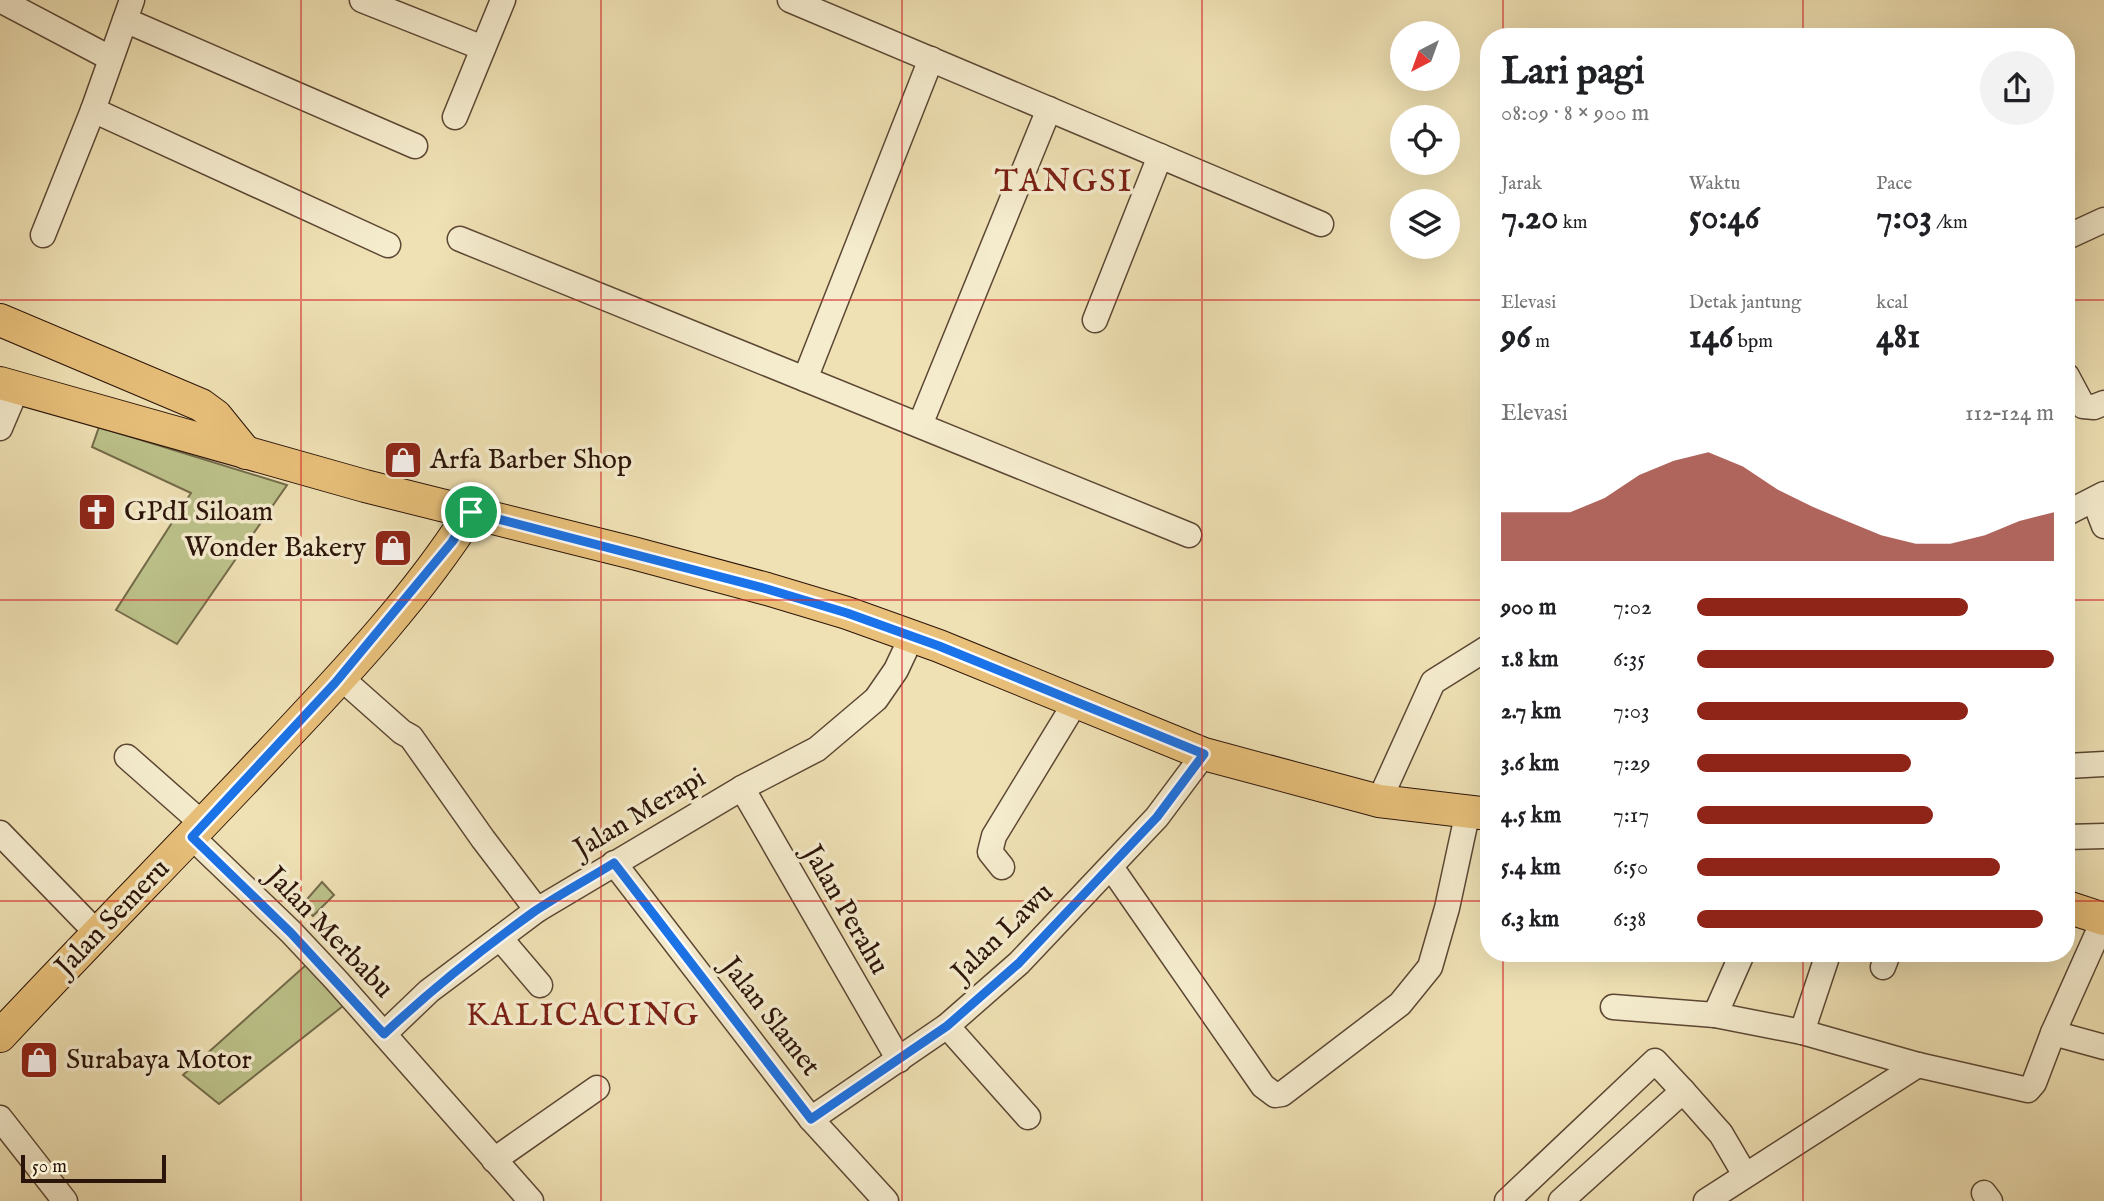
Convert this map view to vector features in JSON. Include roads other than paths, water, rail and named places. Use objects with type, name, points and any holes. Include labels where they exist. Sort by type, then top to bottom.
[{"type":"main road","points":[[0,320],[201,405],[216,416],[246,453]]},
{"type":"main road","points":[[8,386],[246,453],[767,589],[847,613],[912,636],[1204,754],[1379,801],[1479,813]]},
{"type":"main road","name":"Jalan Semeru","points":[[0,1036],[96,932],[198,831],[340,677],[444,552],[471,512]]},
{"type":"main road","points":[[2075,910],[2104,919]]},
{"type":"street","points":[[0,0],[110,58]]},
{"type":"street","points":[[362,0],[483,48]]},
{"type":"street","points":[[455,117],[503,0]]},
{"type":"street","points":[[790,0],[1321,224]]},
{"type":"street","points":[[43,235],[129,10],[415,146]]},
{"type":"street","points":[[805,379],[931,59]]},
{"type":"street","points":[[919,425],[1049,109]]},
{"type":"street","points":[[93,110],[388,245]]},
{"type":"street","points":[[1095,320],[1160,156]]},
{"type":"street","points":[[2075,233],[2104,220]]},
{"type":"street","points":[[460,239],[1189,535]]},
{"type":"street","points":[[0,428],[8,386]]},
{"type":"street","points":[[2075,391],[2083,406],[2094,407],[2104,403]]},
{"type":"street","points":[[2075,509],[2099,497],[2104,526]]},
{"type":"street","name":"Jalan Merapi","points":[[384,1034],[429,992],[537,910],[742,788],[817,750],[860,715],[887,685],[912,636]]},
{"type":"street","points":[[1379,801],[1433,682],[1480,653]]},
{"type":"street","points":[[340,677],[411,737],[537,910]]},
{"type":"street","points":[[1002,867],[990,852],[994,836],[1075,703]]},
{"type":"street","name":"Jalan Lawu","points":[[811,1119],[947,1026],[1019,963],[1157,817],[1204,754]]},
{"type":"street","name":"Jalan Merbabu","points":[[127,757],[384,1034],[531,1201]]},
{"type":"street","points":[[2075,766],[2104,764]]},
{"type":"street","name":"Jalan Perahu","points":[[742,788],[899,1060]]},
{"type":"street","points":[[1111,867],[1263,1086],[1275,1095],[1282,1094],[1400,1004],[1430,967],[1479,813]]},
{"type":"street","points":[[0,833],[96,932]]},
{"type":"street","points":[[2075,837],[2104,836]]},
{"type":"street","name":"Jalan Slamet","points":[[614,863],[811,1119],[886,1201]]},
{"type":"street","points":[[1613,1007],[1715,1015],[1802,1032],[1918,1065],[2028,1090],[2034,1083],[2053,1033],[2104,919]]},
{"type":"street","points":[[500,938],[540,985]]},
{"type":"street","points":[[1715,1015],[1738,962]]},
{"type":"street","points":[[1802,1032],[1825,962]]},
{"type":"street","points":[[947,1026],[1028,1117]]},
{"type":"street","points":[[2053,1033],[2104,1047]]},
{"type":"street","points":[[1507,1201],[1655,1061],[1721,1134],[1728,1191],[1918,1065]]},
{"type":"street","points":[[494,1160],[597,1088]]},
{"type":"street","points":[[1561,1201],[1684,1091]]},
{"type":"street","points":[[0,1118],[65,1201]]},
{"type":"place","name":"Arfa Barber Shop","points":[[403,460]]},
{"type":"place","name":"GPdI Siloam","points":[[97,512]]},
{"type":"place","name":"Wonder Bakery","points":[[393,548]]},
{"type":"place","name":"Surabaya Motor","points":[[39,1060]]},
{"type":"district","name":"TANGSI","points":[[1064,182]]},
{"type":"district","name":"KALICACING","points":[[583,1016]]}]
